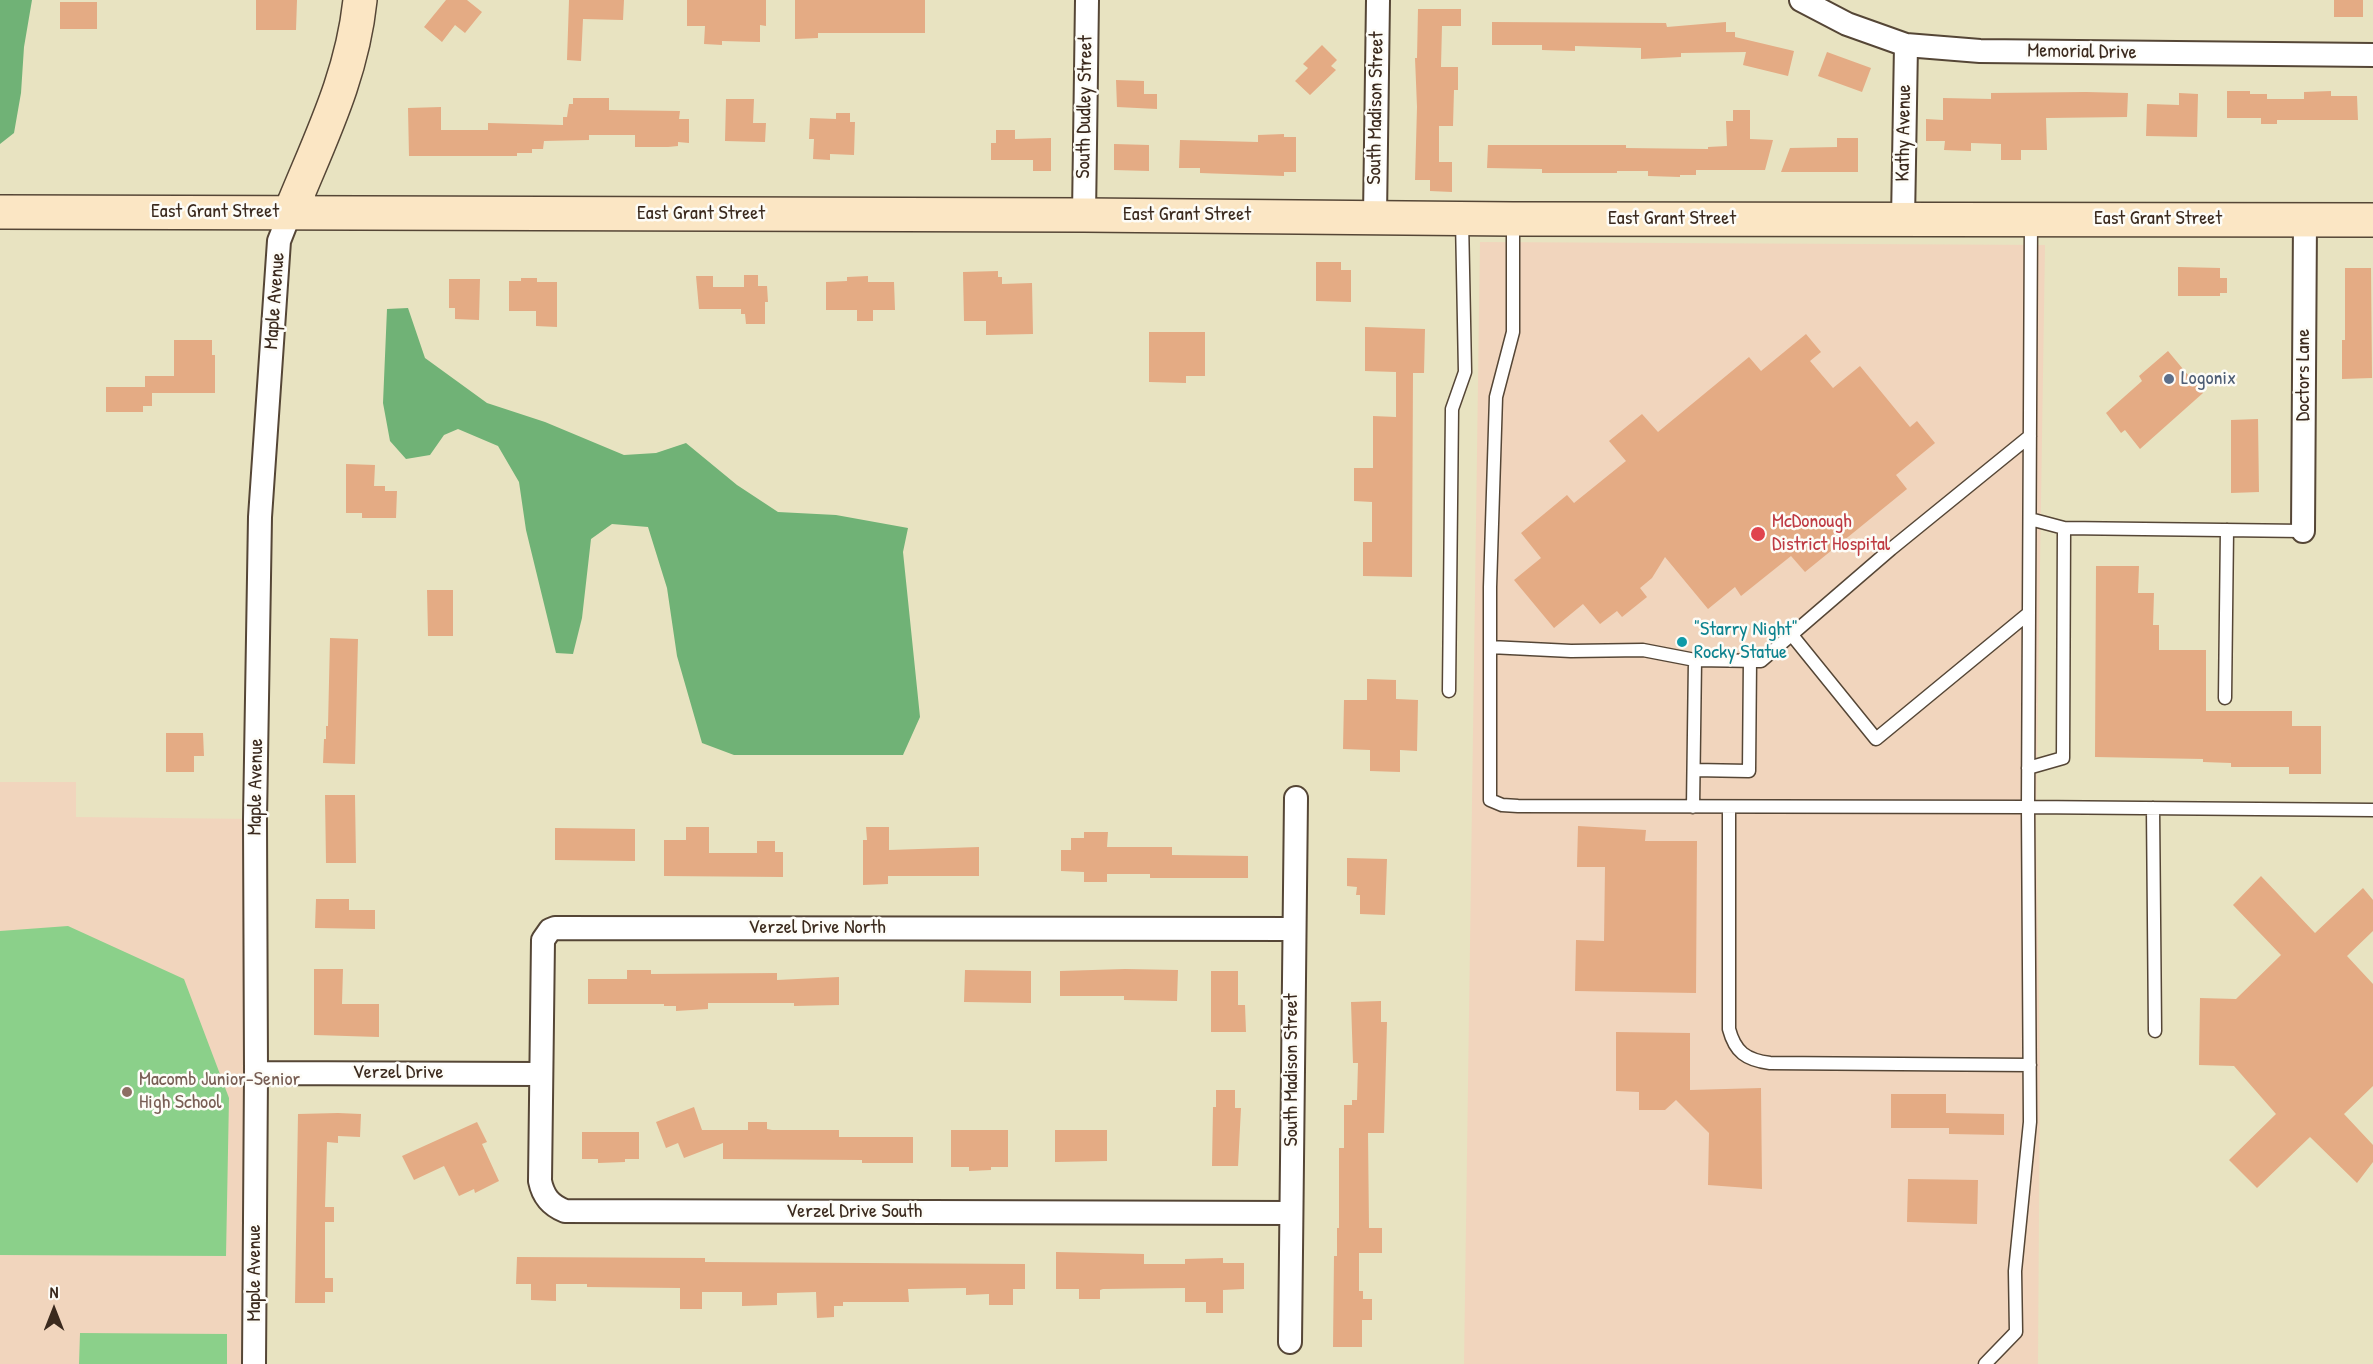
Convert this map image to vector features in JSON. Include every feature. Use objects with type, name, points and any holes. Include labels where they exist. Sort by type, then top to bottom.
[{"type":"main road","points":[[290,213],[344,83],[360,0]]},
{"type":"main road","name":"East Grant Street","points":[[0,212],[1375,216],[1513,219],[2373,220]]},
{"type":"street","name":"South Dudley Street","points":[[1084,215],[1087,0]]},
{"type":"street","name":"South Madison Street","points":[[1375,216],[1378,0]]},
{"type":"street","name":"Memorial Drive","points":[[1802,0],[1847,24],[1906,45],[1980,51],[2373,55]]},
{"type":"street","name":"Kathy Avenue","points":[[1903,220],[1906,45]]},
{"type":"street","name":"Maple Avenue","points":[[254,1364],[255,819],[260,517],[279,241],[290,213]]},
{"type":"street","name":"Doctors Lane","points":[[2303,531],[2305,220]]},
{"type":"street","name":"South Madison Street","points":[[1290,1342],[1296,798]]},
{"type":"street","name":"Verzel Drive North","points":[[540,1074],[543,940],[550,930],[555,928],[1294,929]]},
{"type":"street","name":"Verzel Drive","points":[[256,1073],[540,1074]]},
{"type":"street","name":"Verzel Drive South","points":[[540,1074],[540,1181],[545,1197],[550,1203],[565,1211],[1291,1213]]},
{"type":"lane","points":[[1449,692],[1452,409],[1466,372],[1462,218]]},
{"type":"lane","points":[[1984,1364],[2016,1332],[2015,1271],[2030,1122],[2028,768],[2031,218]]},
{"type":"lane","points":[[1513,219],[1513,332],[1496,397],[1490,647],[1490,800],[1502,805],[1518,806],[2373,810]]},
{"type":"lane","points":[[1490,647],[1571,651],[1643,650],[1695,660],[1761,661],[1891,549],[2030,436]]},
{"type":"lane","points":[[2030,519],[2064,528],[2303,531]]},
{"type":"lane","points":[[2028,768],[2063,758],[2064,528]]},
{"type":"lane","points":[[2225,698],[2227,530]]},
{"type":"lane","points":[[1791,634],[1876,739],[2029,613]]},
{"type":"lane","points":[[1693,807],[1695,660]]},
{"type":"lane","points":[[1694,770],[1749,771],[1750,660]]},
{"type":"lane","points":[[1729,807],[1729,1029],[1733,1043],[1743,1055],[1756,1061],[1770,1063],[2030,1065]]},
{"type":"lane","points":[[2153,808],[2155,1031]]},
{"type":"shaded area","name":"McDonough District Hospital","points":[[1480,242],[2045,245],[2036,823],[2040,1065],[2038,1364],[1464,1364]]},
{"type":"shaded area","name":"Macomb Junior-Senior High School","points":[[0,782],[76,782],[76,817],[255,819],[253,1364],[0,1364]]},
{"type":"green space","points":[[0,0],[32,0],[14,133],[0,144]]},
{"type":"green space","points":[[408,308],[425,358],[487,403],[545,422],[624,455],[656,453],[686,443],[737,485],[778,512],[836,515],[908,528],[903,552],[920,717],[903,755],[734,755],[702,743],[677,656],[667,588],[648,527],[612,524],[591,539],[582,618],[573,654],[556,653],[526,530],[519,482],[498,446],[458,429],[444,435],[430,455],[406,459],[390,441],[383,403],[387,309]]},
{"type":"green space","points":[[68,926],[184,979],[229,1098],[226,1256],[0,1255],[0,931]]},
{"type":"green space","points":[[80,1333],[227,1334],[227,1364],[79,1364]]},
{"type":"building","points":[[256,0],[297,0],[296,30],[256,30]]},
{"type":"building","points":[[446,0],[467,0],[482,12],[465,33],[455,25],[442,42],[424,27]]},
{"type":"building","points":[[569,0],[624,0],[623,20],[583,19],[581,61],[567,60]]},
{"type":"building","points":[[687,0],[766,0],[766,26],[760,25],[760,42],[722,41],[722,45],[704,44],[705,26],[687,26]]},
{"type":"building","points":[[795,0],[925,0],[925,33],[818,33],[818,38],[795,39]]},
{"type":"building","points":[[2334,0],[2363,0],[2363,17],[2334,17]]},
{"type":"building","points":[[60,2],[97,2],[97,29],[60,29]]},
{"type":"building","points":[[1418,9],[1461,9],[1461,26],[1442,26],[1441,67],[1458,67],[1458,90],[1454,90],[1453,126],[1439,126],[1439,162],[1452,162],[1452,192],[1430,191],[1430,180],[1415,180],[1417,107],[1415,58],[1417,58]]},
{"type":"building","points":[[1492,22],[1666,23],[1667,27],[1726,22],[1726,32],[1735,32],[1735,37],[1794,51],[1788,76],[1743,65],[1746,52],[1681,53],[1681,57],[1641,59],[1641,48],[1575,46],[1575,51],[1542,50],[1542,45],[1492,45]]},
{"type":"building","points":[[1322,45],[1337,60],[1331,66],[1336,70],[1310,95],[1295,81],[1308,68],[1303,64]]},
{"type":"building","points":[[1827,52],[1871,68],[1862,92],[1818,76]]},
{"type":"building","points":[[1116,80],[1144,81],[1144,94],[1157,94],[1157,109],[1117,107]]},
{"type":"building","points":[[2227,91],[2267,94],[2267,99],[2304,99],[2304,92],[2331,91],[2331,96],[2357,96],[2358,120],[2277,120],[2277,124],[2261,124],[2261,118],[2227,118]]},
{"type":"building","points":[[1991,93],[2128,93],[2127,117],[2046,118],[2047,150],[2021,150],[2021,160],[2001,160],[2001,144],[1971,143],[1971,151],[1944,150],[1945,141],[1926,141],[1926,119],[1943,120],[1943,98],[1991,99]]},
{"type":"building","points":[[2179,93],[2198,94],[2197,137],[2146,136],[2147,104],[2179,105]]},
{"type":"building","points":[[573,98],[609,98],[609,110],[680,111],[679,119],[689,119],[689,143],[678,142],[678,146],[668,147],[635,147],[635,135],[589,135],[589,140],[544,141],[543,149],[532,149],[532,153],[517,153],[517,156],[409,156],[408,108],[441,107],[441,130],[488,130],[488,123],[563,125],[563,117],[567,117],[569,104],[573,104]]},
{"type":"building","points":[[726,99],[754,99],[753,123],[766,123],[765,142],[725,141]]},
{"type":"building","points":[[1733,110],[1750,110],[1750,139],[1773,140],[1765,170],[1696,170],[1696,175],[1680,175],[1680,177],[1648,176],[1648,171],[1542,173],[1542,169],[1487,168],[1488,145],[1626,145],[1626,148],[1708,149],[1708,147],[1727,146],[1726,121],[1733,121]]},
{"type":"building","points":[[836,113],[850,113],[850,122],[855,122],[854,155],[830,154],[830,160],[813,159],[814,139],[809,139],[810,118],[836,119]]},
{"type":"building","points":[[996,130],[1015,130],[1015,139],[1051,138],[1051,171],[1033,171],[1033,160],[991,160],[991,143],[996,143]]},
{"type":"building","points":[[1284,134],[1284,137],[1296,137],[1296,172],[1284,172],[1284,176],[1200,173],[1200,168],[1179,168],[1180,140],[1258,142],[1258,135]]},
{"type":"building","points":[[1837,138],[1858,138],[1858,172],[1781,172],[1790,148],[1837,147]]},
{"type":"building","points":[[1114,144],[1149,145],[1149,171],[1114,170]]},
{"type":"building","points":[[1316,262],[1341,262],[1341,270],[1351,270],[1351,302],[1316,301]]},
{"type":"building","points":[[2178,267],[2220,268],[2220,278],[2227,278],[2227,293],[2220,293],[2220,296],[2178,296]]},
{"type":"building","points":[[2345,268],[2371,268],[2372,378],[2342,379],[2342,340],[2345,340]]},
{"type":"building","points":[[998,271],[998,277],[1002,277],[1002,284],[1032,283],[1033,334],[986,335],[986,321],[964,321],[963,272]]},
{"type":"building","points":[[744,275],[758,275],[758,286],[767,286],[768,302],[765,302],[765,324],[746,324],[745,314],[741,314],[741,309],[699,309],[696,276],[713,276],[713,287],[744,287]]},
{"type":"building","points":[[868,276],[868,282],[894,282],[895,310],[873,310],[873,321],[857,321],[857,310],[826,310],[826,282],[847,281],[847,277]]},
{"type":"building","points":[[521,278],[537,278],[537,282],[557,282],[557,327],[536,326],[536,311],[509,311],[509,281],[521,281]]},
{"type":"building","points":[[449,279],[480,279],[479,320],[455,319],[455,308],[449,308]]},
{"type":"building","points":[[1365,327],[1425,329],[1424,373],[1413,373],[1412,577],[1363,576],[1363,542],[1372,542],[1372,502],[1354,501],[1354,468],[1373,468],[1373,416],[1396,417],[1396,372],[1365,371]]},
{"type":"building","points":[[1149,332],[1205,332],[1205,376],[1186,376],[1186,383],[1149,382]]},
{"type":"building","points":[[1806,334],[1821,352],[1810,361],[1833,388],[1860,366],[1910,427],[1917,421],[1935,443],[1896,475],[1907,489],[1805,572],[1791,556],[1741,596],[1735,587],[1708,609],[1665,557],[1652,578],[1640,588],[1647,597],[1622,617],[1617,611],[1600,624],[1583,604],[1554,628],[1514,580],[1541,558],[1521,533],[1567,495],[1574,503],[1626,461],[1609,441],[1642,414],[1658,432],[1749,357],[1761,371]]},
{"type":"building","points":[[174,340],[212,340],[212,355],[215,355],[215,393],[152,393],[152,406],[143,406],[143,412],[106,412],[106,387],[145,387],[145,376],[174,376]]},
{"type":"building","points":[[2168,351],[2203,393],[2140,449],[2125,430],[2121,433],[2106,413],[2142,381],[2139,376]]},
{"type":"building","points":[[2258,419],[2259,492],[2231,493],[2231,420]]},
{"type":"building","points":[[346,464],[375,465],[374,486],[385,486],[385,491],[397,491],[396,518],[362,518],[362,513],[346,513]]},
{"type":"building","points":[[2096,566],[2139,566],[2138,593],[2154,593],[2153,625],[2159,625],[2159,650],[2206,650],[2206,711],[2292,711],[2292,726],[2321,726],[2321,774],[2289,774],[2289,767],[2231,767],[2231,763],[2203,762],[2203,759],[2095,757]]},
{"type":"building","points":[[427,590],[453,590],[453,636],[428,636]]},
{"type":"building","points":[[330,638],[358,639],[355,764],[323,763],[324,739],[326,739],[326,726],[328,726]]},
{"type":"building","points":[[1367,679],[1396,680],[1396,699],[1418,700],[1417,751],[1400,750],[1400,772],[1370,771],[1370,750],[1343,749],[1344,700],[1367,700]]},
{"type":"building","points":[[166,733],[203,733],[204,756],[194,756],[194,772],[166,772]]},
{"type":"building","points":[[325,795],[355,795],[356,863],[326,863]]},
{"type":"building","points":[[1578,826],[1646,830],[1645,841],[1697,841],[1696,993],[1575,991],[1576,940],[1604,941],[1605,867],[1577,867]]},
{"type":"building","points":[[686,827],[709,827],[709,853],[757,853],[757,841],[775,841],[775,852],[783,852],[783,877],[664,876],[664,840],[686,840]]},
{"type":"building","points":[[866,827],[889,827],[889,850],[979,847],[979,876],[888,876],[888,884],[863,885],[863,840],[867,840]]},
{"type":"building","points":[[555,828],[635,829],[635,861],[555,860]]},
{"type":"building","points":[[1084,832],[1108,832],[1107,847],[1172,847],[1172,855],[1248,856],[1248,878],[1150,878],[1150,874],[1107,874],[1107,882],[1084,882],[1084,872],[1061,871],[1061,850],[1071,850],[1071,838],[1084,838]]},
{"type":"building","points":[[1347,858],[1387,859],[1385,915],[1360,914],[1360,895],[1356,895],[1357,887],[1347,886]]},
{"type":"building","points":[[2261,876],[2315,933],[2363,888],[2373,900],[2373,931],[2347,956],[2373,984],[2373,1086],[2344,1114],[2373,1145],[2373,1162],[2357,1183],[2310,1137],[2257,1188],[2229,1160],[2276,1114],[2234,1066],[2199,1065],[2200,998],[2236,999],[2281,955],[2233,905]]},
{"type":"building","points":[[316,899],[349,899],[349,910],[375,910],[375,929],[315,928]]},
{"type":"building","points":[[314,969],[343,969],[342,1004],[379,1004],[379,1037],[314,1035]]},
{"type":"building","points":[[627,970],[651,970],[651,974],[777,973],[777,980],[839,977],[839,1005],[708,1003],[708,1009],[676,1011],[676,1006],[664,1006],[664,1004],[588,1004],[588,979],[627,979]]},
{"type":"building","points":[[965,970],[1031,971],[1031,1003],[964,1002]]},
{"type":"building","points":[[1178,970],[1177,1001],[1124,1000],[1124,996],[1060,996],[1060,971]]},
{"type":"building","points":[[1211,971],[1238,971],[1238,1005],[1245,1005],[1246,1032],[1211,1032]]},
{"type":"building","points":[[1381,1001],[1381,1022],[1387,1022],[1384,1133],[1368,1133],[1369,1228],[1382,1228],[1382,1253],[1359,1253],[1359,1291],[1363,1291],[1363,1299],[1372,1299],[1372,1320],[1362,1320],[1362,1347],[1333,1347],[1334,1256],[1337,1256],[1337,1228],[1339,1228],[1339,1148],[1344,1148],[1344,1105],[1352,1105],[1352,1100],[1357,1100],[1358,1063],[1353,1063],[1351,1002]]},
{"type":"building","points":[[1616,1032],[1690,1033],[1690,1090],[1761,1088],[1762,1189],[1708,1185],[1709,1133],[1676,1100],[1665,1110],[1639,1110],[1639,1092],[1616,1091]]},
{"type":"building","points":[[1216,1090],[1235,1090],[1235,1108],[1241,1108],[1238,1166],[1212,1166],[1213,1107],[1216,1107]]},
{"type":"building","points":[[1891,1094],[1946,1094],[1946,1113],[2004,1114],[2004,1135],[1949,1134],[1949,1128],[1891,1128]]},
{"type":"building","points":[[694,1107],[702,1130],[748,1130],[748,1122],[767,1122],[767,1129],[772,1130],[839,1130],[839,1137],[913,1137],[913,1163],[862,1163],[862,1160],[723,1159],[723,1143],[684,1158],[678,1143],[666,1148],[656,1122]]},
{"type":"building","points":[[298,1114],[361,1114],[360,1137],[338,1136],[338,1143],[327,1142],[325,1207],[334,1207],[334,1222],[325,1222],[325,1278],[333,1278],[333,1292],[325,1292],[325,1303],[295,1303]]},
{"type":"building","points":[[477,1122],[487,1142],[482,1144],[499,1181],[475,1193],[474,1189],[459,1196],[444,1166],[414,1180],[402,1156]]},
{"type":"building","points":[[951,1130],[1008,1130],[1008,1167],[969,1171],[969,1167],[951,1167]]},
{"type":"building","points":[[1055,1130],[1107,1130],[1107,1161],[1055,1162]]},
{"type":"building","points":[[582,1132],[639,1132],[639,1159],[598,1163],[598,1159],[582,1159]]},
{"type":"building","points":[[1908,1179],[1978,1180],[1977,1224],[1907,1222]]},
{"type":"building","points":[[1056,1252],[1144,1254],[1144,1264],[1185,1264],[1185,1259],[1223,1258],[1223,1263],[1244,1263],[1244,1289],[1223,1290],[1223,1313],[1206,1313],[1206,1302],[1185,1302],[1185,1288],[1103,1289],[1100,1290],[1100,1299],[1079,1299],[1079,1289],[1056,1289]]},
{"type":"building","points":[[517,1257],[705,1258],[705,1262],[1025,1264],[1025,1289],[1013,1289],[1013,1305],[989,1305],[989,1294],[966,1295],[966,1288],[908,1289],[909,1302],[843,1302],[843,1306],[834,1306],[834,1317],[817,1318],[816,1292],[777,1293],[777,1305],[742,1306],[742,1292],[702,1292],[702,1309],[680,1309],[680,1288],[587,1287],[587,1284],[556,1284],[556,1301],[531,1300],[531,1284],[516,1284]]},
{"type":"place","name":"Logonix","points":[[2169,379]]},
{"type":"place","name":"McDonough District Hospital","points":[[1758,534]]},
{"type":"place","name":"\"Starry Night\" Rocky Statue","points":[[1682,642]]},
{"type":"place","name":"Macomb Junior-Senior High School","points":[[127,1092]]}]
